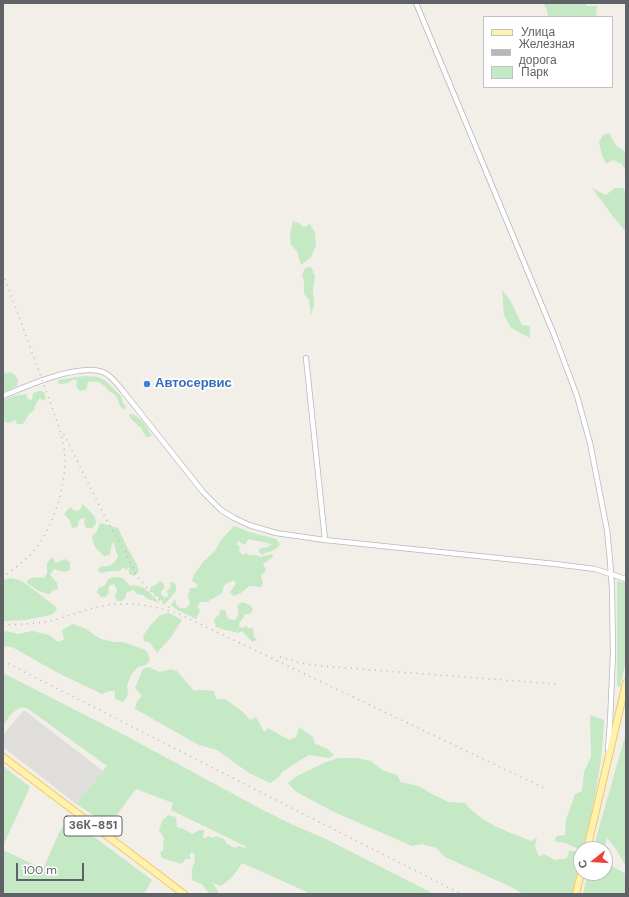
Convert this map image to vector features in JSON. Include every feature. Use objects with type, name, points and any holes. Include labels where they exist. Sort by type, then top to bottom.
[{"type":"main road","points":[[589,841],[626,683]]},
{"type":"main road","name":"36К-851","points":[[3,757],[184,894]]},
{"type":"main road","points":[[576,894],[579,881]]},
{"type":"street","points":[[416,3],[552,330],[567,368],[590,443],[599,486],[611,574],[613,653],[607,765]]},
{"type":"street","points":[[306,358],[326,540]]},
{"type":"street","points":[[3,396],[43,380],[69,373],[95,370],[104,372],[113,379],[203,492],[221,510],[234,518],[276,534],[595,569],[626,579]]},
{"type":"shaded area","points":[[24,710],[103,771],[76,804],[3,747],[3,735]]},
{"type":"green space","points":[[543,3],[587,3],[586,6],[597,6],[596,16],[548,16],[547,10]]},
{"type":"green space","points":[[609,133],[616,146],[626,152],[626,172],[622,164],[613,160],[606,164],[602,155],[599,142],[603,135]]},
{"type":"green space","points":[[592,188],[606,195],[615,188],[623,188],[626,193],[626,232],[612,215]]},
{"type":"green space","points":[[293,221],[304,227],[310,224],[315,233],[316,246],[311,257],[301,265],[297,251],[291,245],[290,234]]},
{"type":"green space","points":[[311,267],[315,276],[313,289],[314,305],[311,315],[309,300],[304,294],[304,281],[302,275],[305,268]]},
{"type":"green space","points":[[502,290],[510,300],[522,325],[530,326],[530,338],[511,328],[504,315]]},
{"type":"green space","points":[[11,372],[18,380],[17,386],[3,393],[3,374]]},
{"type":"green space","points":[[85,376],[98,377],[106,381],[121,396],[126,407],[124,410],[120,406],[116,396],[100,383],[88,382],[86,390],[80,391],[76,387],[77,380],[59,384],[58,380]]},
{"type":"green space","points":[[40,391],[44,392],[46,398],[43,401],[40,398],[35,405],[34,410],[29,414],[23,424],[17,424],[15,420],[8,423],[3,421],[3,400],[26,394],[28,399],[32,400],[33,393]]},
{"type":"green space","points":[[129,414],[140,419],[152,436],[146,437],[141,428],[131,419]]},
{"type":"green space","points":[[83,504],[95,517],[96,524],[92,528],[86,528],[84,523],[85,518],[80,519],[77,527],[72,528],[70,521],[64,514],[70,507],[75,511],[80,510]]},
{"type":"green space","points":[[100,523],[118,528],[137,565],[139,572],[134,576],[129,574],[129,567],[126,570],[124,567],[119,571],[100,573],[98,569],[102,566],[112,564],[118,556],[114,541],[111,547],[110,555],[104,556],[94,545],[92,536],[97,531]]},
{"type":"green space","points":[[234,526],[249,532],[276,539],[280,544],[274,550],[262,555],[258,550],[272,544],[248,539],[245,545],[238,541],[237,545],[240,547],[239,551],[243,555],[246,553],[261,557],[272,554],[273,557],[263,564],[266,570],[261,576],[263,583],[261,587],[249,586],[241,593],[234,596],[230,592],[236,584],[234,580],[224,585],[222,593],[207,602],[200,602],[197,607],[200,610],[196,619],[177,610],[171,605],[175,599],[176,604],[180,608],[186,608],[190,604],[188,596],[190,588],[196,588],[198,585],[192,581],[195,573],[204,561],[215,551],[220,541]]},
{"type":"green space","points":[[51,558],[54,559],[55,563],[65,559],[70,562],[70,570],[64,572],[54,569],[50,575],[57,583],[58,589],[53,590],[50,594],[34,588],[26,582],[32,578],[44,578],[47,573],[47,563]]},
{"type":"green space","points":[[113,577],[123,578],[130,586],[139,586],[143,588],[160,603],[148,599],[143,595],[137,594],[133,590],[126,593],[126,597],[122,601],[117,601],[115,596],[117,590],[114,584],[110,585],[108,589],[109,593],[105,597],[101,597],[97,593],[98,588],[106,584],[108,579]]},
{"type":"green space","points":[[11,578],[22,581],[54,605],[57,609],[53,614],[41,617],[25,620],[3,621],[3,580]]},
{"type":"green space","points":[[160,581],[164,584],[164,589],[161,591],[161,594],[165,598],[168,596],[167,591],[171,587],[169,583],[172,582],[176,585],[176,591],[167,602],[164,603],[150,590],[151,587]]},
{"type":"green space","points":[[617,581],[626,582],[626,660],[620,687],[617,686]]},
{"type":"green space","points":[[242,602],[250,605],[253,609],[250,614],[245,614],[239,627],[242,628],[246,626],[253,628],[254,637],[257,640],[252,642],[242,631],[238,633],[216,627],[214,619],[219,615],[220,610],[225,610],[228,619],[235,620],[238,613],[237,606]]},
{"type":"green space","points":[[169,613],[182,620],[171,637],[157,653],[150,643],[144,641],[143,636],[160,615]]},
{"type":"green space","points":[[73,624],[84,628],[101,639],[114,642],[123,642],[146,650],[150,659],[146,665],[138,667],[131,675],[127,686],[128,695],[123,702],[115,699],[115,691],[109,691],[102,694],[60,674],[12,647],[3,646],[3,632],[7,631],[18,634],[32,631],[49,635],[58,642],[64,639],[62,630]]},
{"type":"green space","points":[[148,667],[160,672],[171,669],[177,671],[194,691],[214,691],[216,699],[225,699],[243,712],[250,720],[256,717],[264,732],[268,728],[289,740],[296,737],[299,727],[313,737],[315,744],[326,748],[334,755],[329,758],[309,755],[282,772],[278,778],[270,783],[249,773],[217,750],[199,745],[135,709],[137,701],[142,696],[135,688],[143,669]]},
{"type":"green space","points":[[3,673],[130,738],[259,808],[326,839],[434,894],[308,894],[305,891],[242,863],[224,884],[220,886],[212,882],[219,893],[209,894],[202,884],[193,881],[192,871],[195,862],[194,853],[190,853],[190,859],[185,859],[182,864],[162,858],[160,853],[163,850],[164,838],[159,830],[162,821],[168,815],[176,817],[177,827],[193,834],[199,830],[204,830],[203,839],[209,836],[213,838],[216,836],[224,839],[226,843],[234,848],[239,846],[247,847],[171,810],[173,803],[136,789],[109,825],[76,804],[107,766],[27,708],[21,707],[12,713],[3,727]]},
{"type":"green space","points":[[590,715],[604,720],[601,760],[596,792],[585,841],[573,841],[573,846],[554,841],[557,836],[565,835],[566,820],[575,794],[582,791],[584,772],[591,757]]},
{"type":"green space","points":[[626,733],[626,865],[613,845],[613,841],[609,841],[607,838],[606,841],[595,841]]},
{"type":"green space","points":[[339,758],[357,758],[371,761],[382,770],[397,775],[401,782],[418,786],[449,802],[465,803],[479,816],[495,826],[531,841],[537,838],[535,846],[539,857],[544,854],[555,860],[567,858],[569,851],[573,851],[573,881],[575,881],[572,894],[524,894],[445,857],[436,848],[422,844],[412,846],[332,811],[295,791],[288,783],[295,777],[326,762]]},
{"type":"green space","points":[[3,766],[30,787],[3,846]]},
{"type":"green space","points":[[66,822],[81,827],[152,880],[144,894],[3,894],[3,850],[43,869],[60,831]]},
{"type":"green space","points":[[613,867],[626,874],[626,894],[583,894],[586,881],[613,881]]},
{"type":"railway","points":[[3,273],[56,418],[63,441],[65,456],[65,468],[60,495],[46,533],[32,553],[3,577]]},
{"type":"railway","points":[[64,434],[105,517],[137,576],[156,597],[170,608]]},
{"type":"railway","points":[[3,625],[44,622],[95,608],[118,604],[156,607],[179,614],[544,788]]},
{"type":"railway","points":[[280,657],[301,663],[321,666],[556,684]]},
{"type":"railway","points":[[3,661],[461,894]]},
{"type":"place","name":"Автосервис","points":[[147,384]]}]
